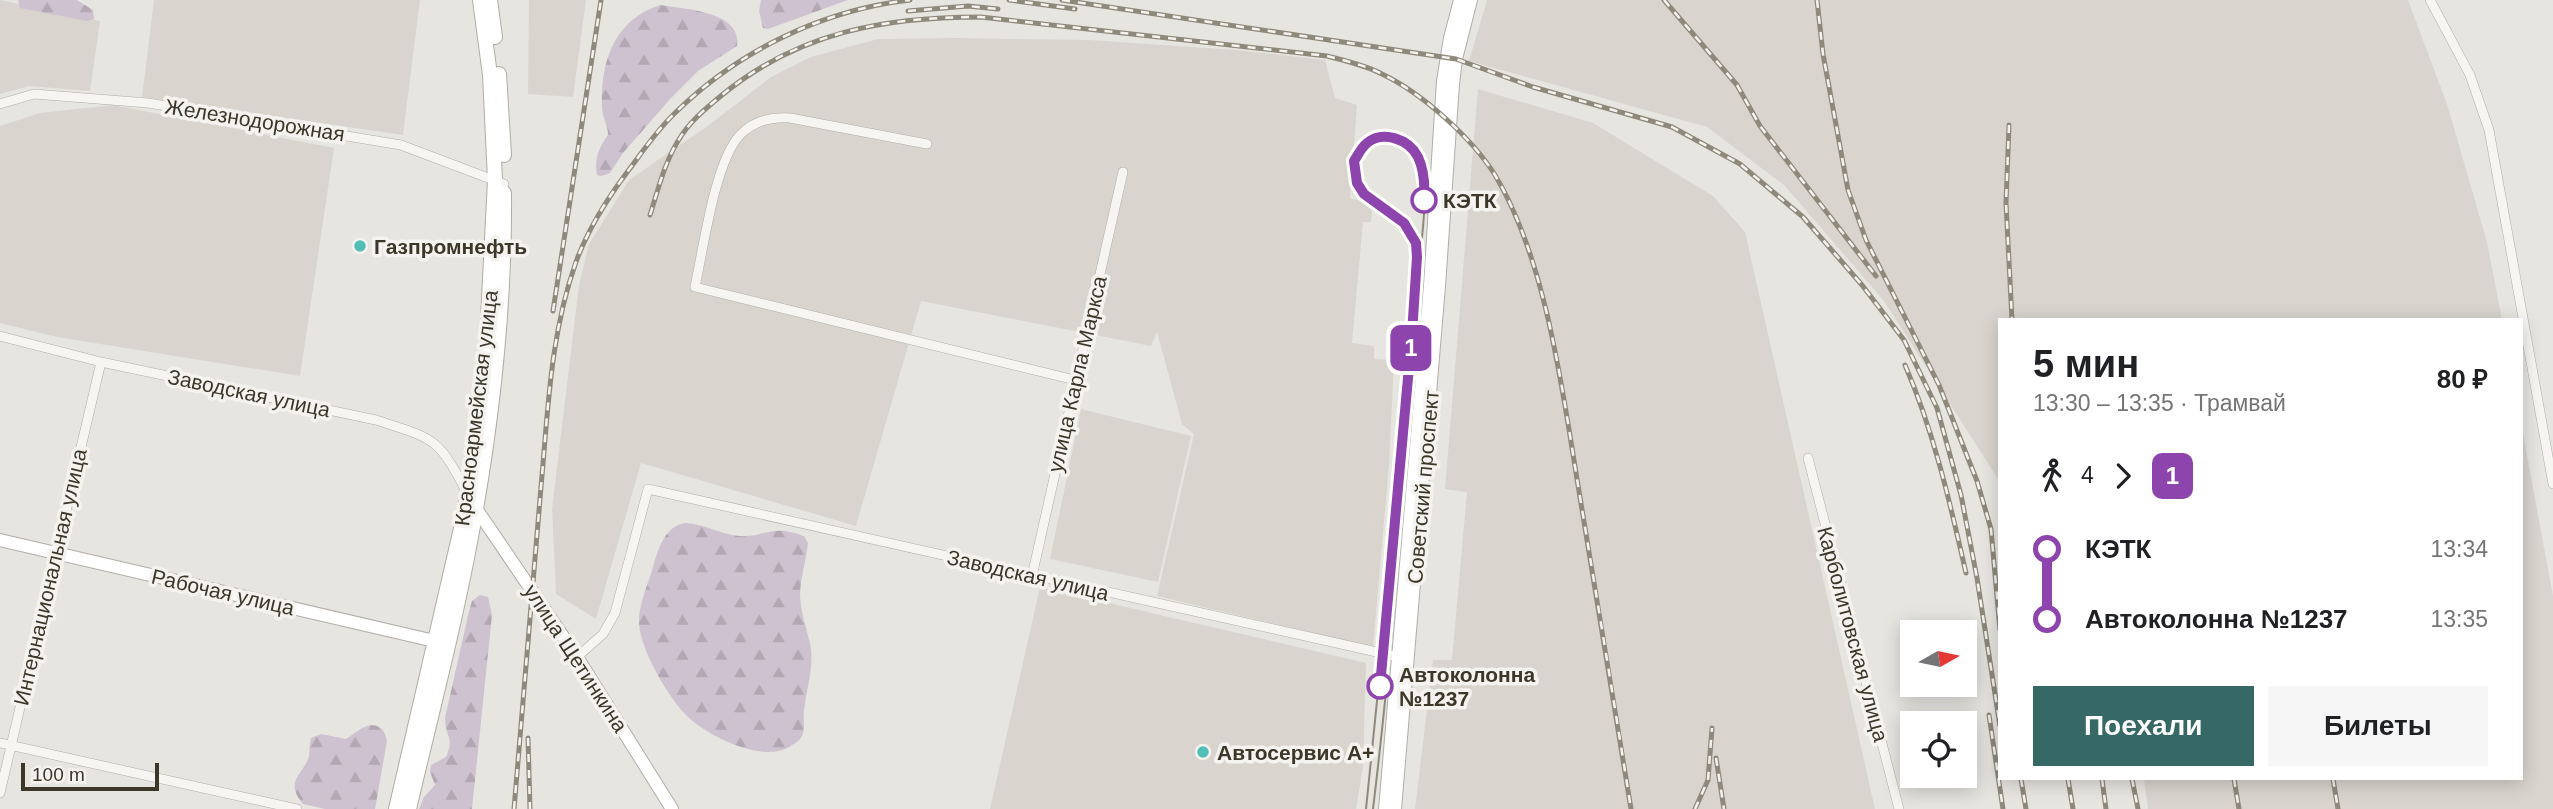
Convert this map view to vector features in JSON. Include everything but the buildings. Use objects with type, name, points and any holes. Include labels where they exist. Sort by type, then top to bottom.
[{"type":"main road","name":"Красноармейская улица","points":[[396,809],[476,510],[498,338],[505,240],[490,75],[480,0]]},
{"type":"main road","name":"Красноармейская улица","points":[[409,809],[468,494],[487,346],[500,182],[502,100],[490,0]]},
{"type":"main road","name":"Советский проспект","points":[[1395,809],[1443,81],[1460,0]]},
{"type":"main road","name":"Советский проспект","points":[[1385,809],[1404,658],[1440,273],[1455,59],[1471,0]]},
{"type":"main road","name":"улица Щетинкина","points":[[468,494],[476,510],[577,657],[672,809]]},
{"type":"main road","name":"Рабочая улица","points":[[0,540],[441,643]]},
{"type":"street","points":[[2430,0],[2470,75],[2489,130],[2523,318]]},
{"type":"street","name":"Железнодорожная","points":[[0,104],[34,94],[148,103],[385,141],[500,182]]},
{"type":"street","points":[[928,144],[790,118],[754,124],[738,137],[730,148],[719,177],[695,287],[1075,380]]},
{"type":"street","name":"улица Карла Маркса","points":[[1032,576],[1124,172]]},
{"type":"street","points":[[2523,318],[2553,484]]},
{"type":"street","name":"Заводская улица","points":[[0,336],[100,362],[376,420],[424,436],[435,442],[445,453],[468,494]]},
{"type":"street","name":"Интернациональная улица","points":[[0,793],[100,362]]},
{"type":"street","name":"Карболитовская улица","points":[[1808,458],[1899,809]]},
{"type":"street","name":"Заводская улица","points":[[577,657],[603,634],[615,613],[648,489],[1404,658]]},
{"type":"street","points":[[0,743],[297,809]]},
{"type":"shaded area","points":[[0,0],[100,21],[90,91],[29,86],[0,94]]},
{"type":"shaded area","points":[[154,0],[420,0],[403,135],[142,97]]},
{"type":"shaded area","points":[[529,0],[586,0],[573,97],[528,94]]},
{"type":"shaded area","points":[[1487,0],[2408,0],[2447,104],[2487,242],[2502,318],[1998,318],[1998,479],[1884,301],[1784,185],[1707,127],[1469,61]]},
{"type":"shaded area","points":[[878,39],[1090,40],[1236,50],[1325,60],[1335,98],[1357,105],[1350,199],[1373,201],[1371,222],[1363,222],[1352,343],[1374,346],[1374,359],[1394,360],[1389,465],[1373,647],[1157,596],[1194,434],[1182,424],[1157,332],[1151,346],[921,301],[856,526],[641,463],[596,619],[556,594],[552,509],[579,285],[589,244],[629,180],[709,125],[771,77],[811,57]]},
{"type":"shaded area","points":[[1478,89],[1593,123],[1713,196],[1745,232],[1875,809],[1415,809],[1433,660],[1452,660],[1467,492],[1445,489]]},
{"type":"shaded area","points":[[113,105],[334,148],[300,376],[57,337],[0,323],[0,126],[40,113]]},
{"type":"shaded area","points":[[1081,409],[1191,436],[1158,582],[1050,559]]},
{"type":"shaded area","points":[[2523,433],[2553,596],[2553,809],[2148,809],[2144,780],[2523,780]]},
{"type":"shaded area","points":[[1040,587],[1366,663],[1363,767],[1356,809],[990,809]]},
{"type":"green space","points":[[18,0],[77,0],[93,10],[94,19],[87,21],[20,8]]},
{"type":"green space","points":[[761,0],[848,0],[768,29],[763,28],[759,11]]},
{"type":"green space","points":[[660,5],[696,11],[721,19],[731,25],[736,34],[737,46],[698,71],[623,153],[610,173],[597,175],[598,154],[608,135],[602,108],[607,59],[621,32],[631,21]]},
{"type":"green space","points":[[685,523],[739,536],[776,531],[793,532],[804,536],[808,543],[800,596],[810,643],[811,669],[803,733],[799,740],[789,747],[764,752],[749,749],[705,730],[677,704],[649,658],[639,624],[642,603],[663,539],[672,529]]},
{"type":"green space","points":[[480,595],[488,597],[492,615],[472,809],[419,809],[424,797],[435,785],[430,772],[431,765],[446,757],[449,750],[450,741],[445,718],[469,611],[472,601]]},
{"type":"green space","points":[[370,725],[382,729],[387,741],[375,809],[325,809],[303,804],[297,796],[295,783],[309,756],[311,738],[321,734],[346,739]]},
{"type":"tram line","name":"1","points":[[1380,686],[1417,257],[1416,243],[1404,223],[1364,194],[1357,183],[1354,161],[1362,148],[1373,139],[1388,137],[1404,142],[1412,148],[1422,168],[1424,200]]},
{"type":"tram line","points":[[1366,809],[1400,475],[1417,257],[1406,227],[1364,190],[1357,178],[1354,161],[1371,142],[1393,137],[1409,146],[1417,157],[1424,177],[1425,203],[1401,529],[1373,809]]},
{"type":"railway","points":[[553,311],[601,0]]},
{"type":"railway","points":[[514,809],[551,373],[567,290],[586,238],[613,192],[656,134],[675,113],[726,71],[783,37],[814,24],[845,13],[910,0]]},
{"type":"railway","points":[[1009,0],[1075,9]]},
{"type":"railway","points":[[1062,0],[1456,59],[1533,87],[1672,127],[1740,164],[1803,217],[1862,285],[1904,340],[1937,408],[1961,495],[1998,713]]},
{"type":"railway","points":[[1664,0],[1737,85],[1760,126],[1876,276]]},
{"type":"railway","points":[[1817,0],[1823,54],[1848,190],[1866,240],[1939,385],[1977,481],[1991,529],[1998,608]]},
{"type":"railway","points":[[908,11],[968,6],[998,9]]},
{"type":"railway","points":[[650,215],[665,168],[682,134],[716,100],[781,56],[844,32],[877,25],[910,20],[981,17],[1327,56],[1369,68],[1397,82],[1445,118],[1485,161],[1513,209],[1527,246],[1550,326],[1558,367],[1631,809]]},
{"type":"railway","points":[[2009,125],[2006,203],[2012,318]]},
{"type":"railway","points":[[1905,365],[1933,442],[1966,573]]},
{"type":"railway","points":[[1989,715],[1998,775]]},
{"type":"railway","points":[[1695,809],[1708,780],[1712,728]]},
{"type":"railway","points":[[528,738],[530,809]]},
{"type":"railway","points":[[1716,758],[1724,809]]},
{"type":"railway","points":[[1999,780],[2003,809]]},
{"type":"railway","points":[[2021,780],[2026,809]]},
{"type":"railway","points":[[2068,780],[2073,809]]},
{"type":"railway","points":[[2102,780],[2106,809]]},
{"type":"railway","points":[[2132,780],[2138,809]]},
{"type":"railway","points":[[2234,780],[2239,809]]},
{"type":"railway","points":[[2333,780],[2338,809]]},
{"type":"place","name":"КЭТК","points":[[1424,200]]},
{"type":"place","name":"Газпромнефть","points":[[360,246]]},
{"type":"place","name":"Автоколонна №1237","points":[[1380,686]]},
{"type":"place","name":"Автосервис А+","points":[[1203,752]]}]
